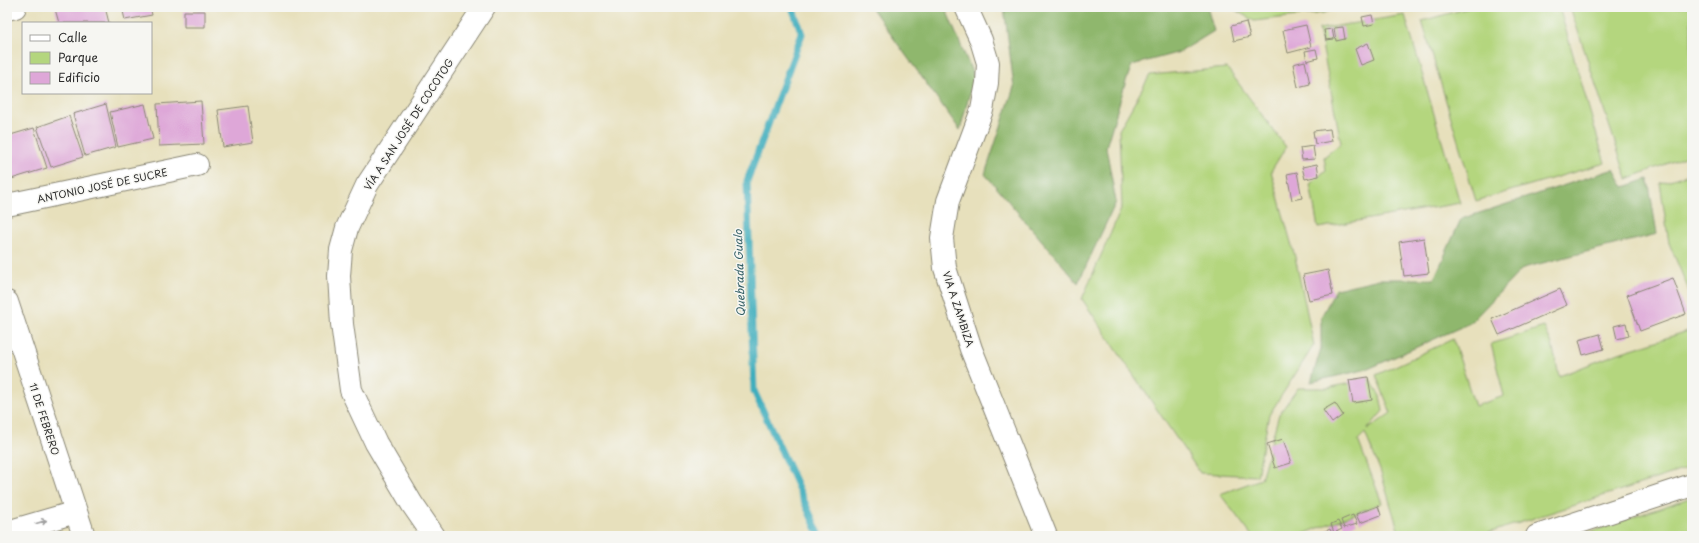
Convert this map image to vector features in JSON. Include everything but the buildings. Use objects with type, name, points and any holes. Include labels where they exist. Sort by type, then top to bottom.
[{"type":"street","points":[[7,9],[15,7]]},
{"type":"street","name":"VÍA A SAN JOSÉ DE COCOTOG","points":[[434,536],[412,504],[376,443],[351,390],[342,324],[339,276],[341,250],[347,228],[367,185],[484,7]]},
{"type":"street","name":"VIA A ZAMBIZA","points":[[966,7],[981,40],[988,63],[982,110],[948,201],[942,238],[945,268],[971,349],[1046,536]]},
{"type":"street","name":"ANTONIO JOSÉ DE SUCRE","points":[[7,205],[197,165]]},
{"type":"street","name":"11 DE FEBRERO","points":[[7,302],[84,536]]},
{"type":"street","points":[[1537,536],[1692,485]]},
{"type":"street","points":[[7,532],[76,512]]},
{"type":"green space","points":[[871,7],[945,7],[974,77],[960,130]]},
{"type":"green space","points":[[1004,7],[1207,7],[1214,31],[1180,52],[1132,65],[1106,147],[1116,202],[1078,283],[985,174],[1014,87]]},
{"type":"green space","points":[[1230,7],[1345,7],[1323,13],[1254,21]]},
{"type":"green space","points":[[1472,7],[1559,7],[1605,163],[1476,201],[1422,21]]},
{"type":"green space","points":[[1570,7],[1691,7],[1692,154],[1627,179]]},
{"type":"green space","points":[[1405,15],[1460,203],[1318,228],[1310,184],[1326,170],[1324,157],[1341,143],[1319,29]]},
{"type":"green space","points":[[1227,68],[1286,147],[1271,171],[1295,257],[1314,345],[1269,415],[1257,476],[1200,473],[1082,299],[1122,207],[1119,130],[1150,75]]},
{"type":"green space","points":[[1614,169],[1624,187],[1648,179],[1657,234],[1523,268],[1470,323],[1368,369],[1311,382],[1321,348],[1321,317],[1336,289],[1379,279],[1434,279],[1461,219]]},
{"type":"green space","points":[[1692,173],[1692,298],[1669,243],[1660,183]]},
{"type":"green space","points":[[1544,327],[1552,344],[1559,376],[1619,353],[1691,330],[1692,467],[1479,536],[1400,536],[1380,470],[1365,433],[1358,440],[1382,503],[1298,536],[1252,536],[1220,494],[1261,479],[1279,414],[1298,388],[1327,388],[1370,379],[1380,396],[1383,411],[1367,430],[1391,413],[1376,375],[1453,339],[1475,406],[1504,396],[1491,344]]},
{"type":"green space","points":[[1692,497],[1692,536],[1578,536]]},
{"type":"waterway","name":"Quebrada Gualo","points":[[792,7],[802,34],[747,181],[754,391],[820,536]]}]
